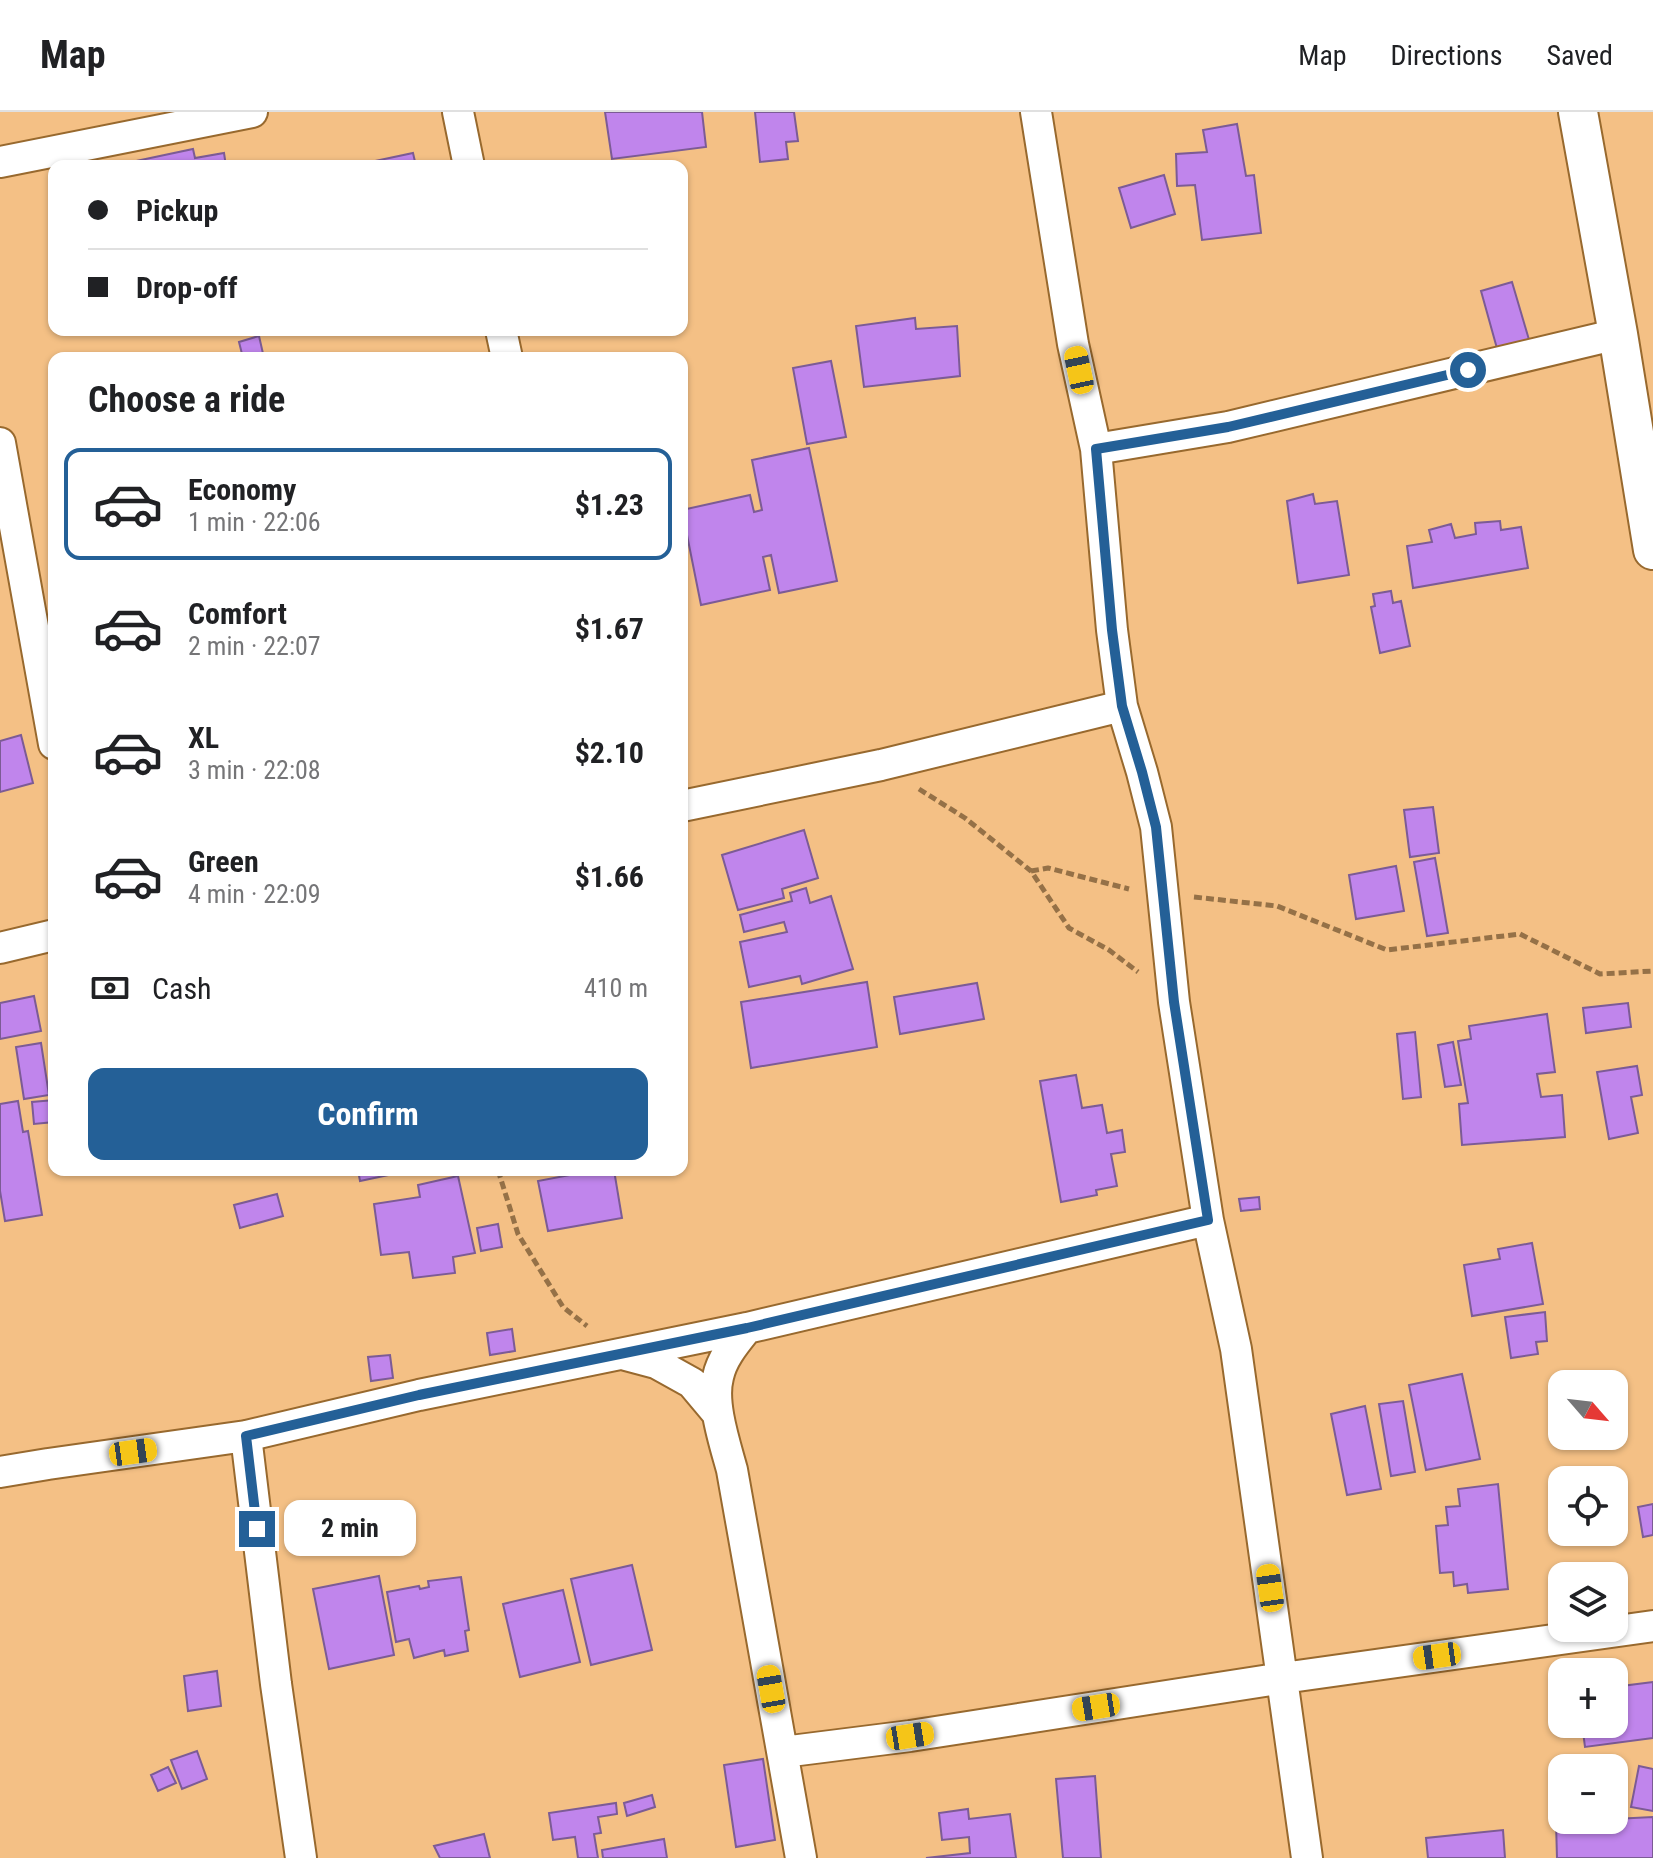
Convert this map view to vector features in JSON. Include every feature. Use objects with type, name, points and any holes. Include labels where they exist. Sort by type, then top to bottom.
[{"type":"street","points":[[0,162],[252,112]]},
{"type":"street","points":[[458,112],[468,160]]},
{"type":"street","points":[[1036,112],[1073,344],[1096,449],[1122,706],[1156,827],[1174,1002],[1208,1220],[1236,1349],[1307,1858]]},
{"type":"street","points":[[1578,112],[1653,550]]},
{"type":"street","points":[[1096,449],[1228,427],[1618,334]]},
{"type":"street","points":[[0,443],[48,711]]},
{"type":"street","points":[[688,805],[881,765],[1122,706]]},
{"type":"street","points":[[0,948],[48,936]]},
{"type":"street","points":[[0,1472],[246,1436],[419,1395],[747,1328],[1208,1220]]},
{"type":"street","points":[[747,1328],[722,1364],[717,1379],[718,1414],[732,1470],[801,1858]]},
{"type":"street","points":[[620,1353],[656,1363],[692,1383],[718,1414]]},
{"type":"street","points":[[246,1436],[301,1858]]},
{"type":"street","points":[[783,1752],[1653,1626]]},
{"type":"path","points":[[881,765],[965,818],[1031,871],[1069,928],[1109,950],[1174,1002]]},
{"type":"path","points":[[1031,871],[1048,868],[1132,890],[1277,906],[1387,950],[1520,934],[1600,974],[1653,971]]},
{"type":"path","points":[[500,1176],[518,1234],[563,1307],[620,1353]]},
{"type":"building","points":[[605,112],[702,112],[706,147],[612,159]]},
{"type":"building","points":[[755,112],[794,112],[798,141],[786,142],[788,159],[760,162]]},
{"type":"building","points":[[1237,124],[1246,176],[1254,175],[1261,233],[1202,240],[1195,185],[1177,186],[1176,154],[1207,152],[1203,130]]},
{"type":"building","points":[[193,149],[195,158],[224,153],[225,160],[141,160]]},
{"type":"building","points":[[413,153],[415,160],[380,160]]},
{"type":"building","points":[[1164,175],[1175,214],[1131,228],[1119,188]]},
{"type":"building","points":[[1512,282],[1530,343],[1498,352],[1481,291]]},
{"type":"building","points":[[915,318],[916,329],[957,326],[960,376],[864,387],[856,326]]},
{"type":"building","points":[[259,336],[263,352],[242,352],[239,342]]},
{"type":"building","points":[[831,361],[846,437],[807,444],[793,368]]},
{"type":"building","points":[[809,448],[837,581],[779,593],[771,555],[763,557],[770,590],[701,605],[688,540],[688,509],[750,495],[754,512],[762,510],[752,460]]},
{"type":"building","points":[[1313,494],[1315,504],[1337,501],[1349,575],[1298,583],[1287,501]]},
{"type":"building","points":[[1500,521],[1501,530],[1521,527],[1528,568],[1413,588],[1407,546],[1432,542],[1429,530],[1451,524],[1455,538],[1476,534],[1475,523]]},
{"type":"building","points":[[1391,591],[1393,603],[1401,601],[1410,646],[1380,653],[1371,607],[1375,606],[1373,594]]},
{"type":"building","points":[[21,735],[33,783],[0,792],[0,741]]},
{"type":"building","points":[[1433,807],[1439,853],[1410,857],[1404,810]]},
{"type":"building","points":[[804,830],[818,878],[782,889],[784,898],[738,910],[722,855]]},
{"type":"building","points":[[1435,858],[1448,933],[1427,936],[1414,862]]},
{"type":"building","points":[[1396,866],[1404,911],[1356,919],[1349,875]]},
{"type":"building","points":[[806,888],[810,903],[831,896],[853,969],[802,984],[800,976],[749,987],[740,942],[787,932],[784,922],[744,932],[740,915],[792,901],[790,893]]},
{"type":"building","points":[[867,982],[877,1047],[751,1068],[741,1002]]},
{"type":"building","points":[[977,983],[984,1019],[900,1034],[894,997]]},
{"type":"building","points":[[34,996],[41,1031],[0,1039],[0,1003]]},
{"type":"building","points":[[1628,1003],[1631,1027],[1586,1033],[1583,1008]]},
{"type":"building","points":[[1547,1014],[1555,1072],[1537,1074],[1541,1097],[1562,1095],[1565,1137],[1462,1145],[1459,1104],[1468,1103],[1458,1041],[1471,1039],[1469,1026]]},
{"type":"building","points":[[1415,1032],[1421,1097],[1403,1099],[1397,1034]]},
{"type":"building","points":[[1453,1042],[1461,1085],[1445,1087],[1438,1045]]},
{"type":"building","points":[[41,1043],[48,1095],[24,1099],[16,1047]]},
{"type":"building","points":[[1637,1066],[1642,1095],[1631,1097],[1638,1133],[1609,1139],[1597,1072]]},
{"type":"building","points":[[1076,1075],[1082,1108],[1102,1105],[1107,1133],[1122,1130],[1125,1152],[1111,1154],[1117,1186],[1096,1190],[1097,1195],[1061,1202],[1040,1081]]},
{"type":"building","points":[[18,1101],[23,1132],[28,1131],[42,1215],[5,1221],[0,1191],[0,1104]]},
{"type":"building","points":[[48,1101],[48,1123],[34,1124],[32,1102]]},
{"type":"building","points":[[359,1176],[384,1176],[360,1181]]},
{"type":"building","points":[[458,1176],[475,1253],[453,1257],[455,1273],[413,1278],[409,1252],[381,1255],[374,1204],[420,1197],[418,1185]]},
{"type":"building","points":[[564,1176],[615,1176],[622,1218],[548,1231],[538,1181]]},
{"type":"building","points":[[277,1194],[283,1216],[240,1228],[234,1205]]},
{"type":"building","points":[[1259,1197],[1260,1209],[1241,1211],[1239,1199]]},
{"type":"building","points":[[498,1224],[502,1247],[481,1251],[477,1228]]},
{"type":"building","points":[[1532,1243],[1543,1304],[1472,1316],[1464,1265],[1500,1259],[1498,1249]]},
{"type":"building","points":[[1545,1312],[1547,1341],[1536,1342],[1538,1354],[1511,1358],[1505,1317]]},
{"type":"building","points":[[512,1329],[515,1351],[490,1355],[487,1333]]},
{"type":"building","points":[[390,1355],[393,1378],[371,1381],[368,1357]]},
{"type":"building","points":[[1462,1374],[1480,1459],[1426,1470],[1409,1385]]},
{"type":"building","points":[[1403,1401],[1415,1472],[1391,1476],[1379,1404]]},
{"type":"building","points":[[1365,1406],[1381,1489],[1347,1495],[1331,1414]]},
{"type":"building","points":[[1498,1484],[1508,1589],[1468,1593],[1467,1584],[1454,1586],[1453,1572],[1440,1573],[1436,1526],[1448,1525],[1446,1507],[1460,1506],[1458,1489]]},
{"type":"building","points":[[1653,1504],[1653,1535],[1643,1537],[1638,1507]]},
{"type":"building","points":[[632,1565],[652,1650],[591,1665],[571,1579]]},
{"type":"building","points":[[379,1576],[394,1655],[329,1669],[313,1589]]},
{"type":"building","points":[[461,1577],[469,1630],[465,1631],[468,1651],[445,1656],[444,1650],[414,1658],[409,1639],[396,1642],[387,1592],[419,1586],[420,1589],[429,1587],[428,1581]]},
{"type":"building","points":[[563,1590],[580,1662],[520,1677],[503,1604]]},
{"type":"building","points":[[217,1671],[221,1706],[188,1711],[184,1676]]},
{"type":"building","points":[[1653,1682],[1653,1738],[1585,1747],[1584,1738],[1628,1738],[1628,1685]]},
{"type":"building","points":[[197,1751],[207,1779],[182,1789],[171,1760]]},
{"type":"building","points":[[763,1759],[775,1840],[736,1847],[724,1765]]},
{"type":"building","points":[[1639,1766],[1653,1769],[1653,1811],[1631,1807]]},
{"type":"building","points":[[168,1767],[176,1783],[158,1791],[151,1775]]},
{"type":"building","points":[[1095,1776],[1101,1858],[1063,1858],[1056,1779]]},
{"type":"building","points":[[652,1795],[655,1807],[627,1816],[624,1803]]},
{"type":"building","points":[[616,1803],[617,1814],[598,1817],[601,1833],[594,1834],[598,1858],[578,1858],[575,1837],[553,1840],[549,1813]]},
{"type":"building","points":[[968,1809],[969,1819],[1010,1814],[1016,1858],[926,1858],[970,1853],[969,1837],[942,1840],[939,1813]]},
{"type":"building","points":[[1653,1817],[1653,1858],[1557,1858],[1556,1834],[1628,1834],[1628,1818]]},
{"type":"building","points":[[1503,1830],[1505,1858],[1428,1858],[1426,1838]]},
{"type":"building","points":[[484,1834],[490,1858],[440,1858],[434,1846]]},
{"type":"building","points":[[664,1839],[667,1858],[603,1858],[602,1850]]},
{"type":"route","points":[[257,1529],[246,1436],[419,1395],[747,1328],[1208,1220],[1174,1002],[1156,827],[1122,706],[1096,449],[1228,427],[1468,370]]}]
